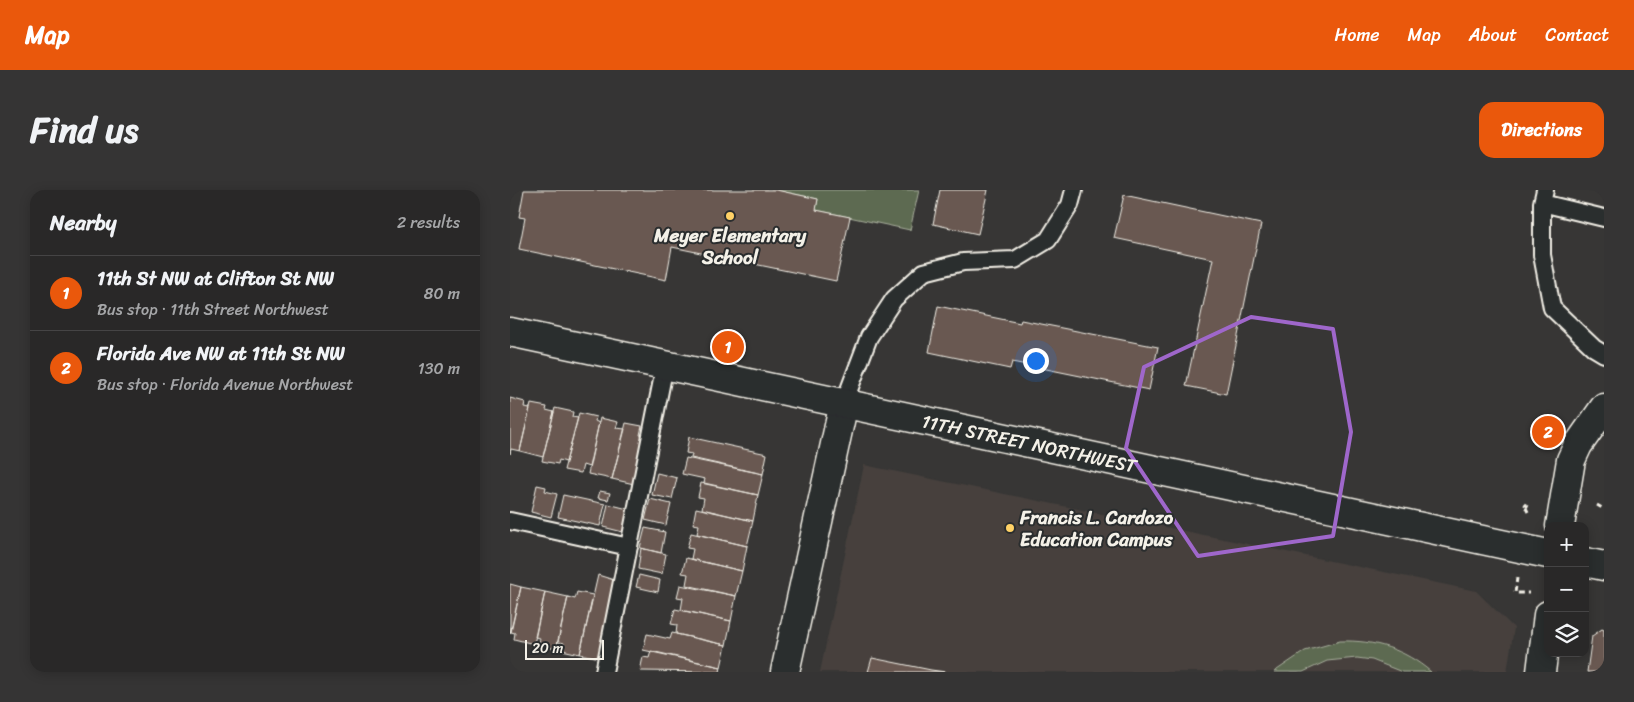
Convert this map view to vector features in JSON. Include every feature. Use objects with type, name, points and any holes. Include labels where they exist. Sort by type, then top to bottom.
[{"type":"street","name":"11TH STREET NORTHWEST","points":[[510,332],[1544,553]]},
{"type":"street","points":[[785,672],[844,404]]},
{"type":"street","points":[[1561,522],[1571,460],[1583,438],[1604,408]]},
{"type":"street","points":[[1589,563],[1604,566]]},
{"type":"street","points":[[1541,672],[1544,648]]},
{"type":"lane","points":[[844,404],[868,337],[894,298],[924,272],[963,262],[1014,260],[1048,240],[1070,205],[1074,190]]},
{"type":"lane","points":[[1604,218],[1544,196],[1542,255],[1552,308],[1594,348],[1604,354]]},
{"type":"lane","points":[[604,672],[665,364]]},
{"type":"lane","points":[[510,521],[629,547]]},
{"type":"path","points":[[1597,504],[1604,509]]},
{"type":"path","points":[[1517,578],[1515,593],[1529,594]]},
{"type":"highlighted area","points":[[1251,317],[1333,329],[1351,432],[1333,536],[1198,556],[1126,448],[1144,367]]},
{"type":"shaded area","name":"Francis L. Cardozo Education Campus","points":[[864,465],[1476,591],[1514,628],[1507,672],[820,672]]},
{"type":"green space","points":[[776,190],[919,190],[910,230],[816,210],[818,199]]},
{"type":"green space","points":[[1340,641],[1365,642],[1389,647],[1410,657],[1431,672],[1402,672],[1372,660],[1357,658],[1327,661],[1303,672],[1274,672],[1305,651]]},
{"type":"building","points":[[524,190],[776,190],[818,199],[816,210],[850,217],[836,281],[672,247],[666,280],[519,249],[525,218],[519,217]]},
{"type":"building","points":[[940,190],[988,190],[978,234],[933,224]]},
{"type":"building","points":[[1124,195],[1261,224],[1226,394],[1186,386],[1213,259],[1114,238]]},
{"type":"building","points":[[938,306],[1020,323],[1021,320],[1158,347],[1149,390],[1012,362],[1010,369],[929,352]]},
{"type":"building","points":[[510,398],[525,402],[524,407],[530,408],[520,451],[511,449],[510,454]]},
{"type":"building","points":[[531,404],[547,407],[546,410],[554,412],[543,457],[520,451]]},
{"type":"building","points":[[555,408],[573,412],[572,417],[578,418],[566,462],[559,460],[558,464],[542,461]]},
{"type":"building","points":[[579,413],[596,417],[595,421],[599,423],[589,467],[583,465],[581,473],[564,470]]},
{"type":"building","points":[[600,418],[618,422],[616,428],[625,429],[612,479],[588,474]]},
{"type":"building","points":[[626,423],[642,426],[640,435],[645,436],[634,484],[612,479]]},
{"type":"building","points":[[689,437],[767,454],[763,474],[691,458],[692,454],[686,453]]},
{"type":"building","points":[[686,458],[763,474],[758,495],[704,483],[705,479],[682,474]]},
{"type":"building","points":[[657,473],[677,478],[672,499],[652,495]]},
{"type":"building","points":[[701,483],[758,495],[753,521],[702,509],[704,498],[698,497]]},
{"type":"building","points":[[537,485],[546,487],[545,491],[557,494],[551,517],[531,512]]},
{"type":"building","points":[[600,491],[610,493],[608,500],[598,498]]},
{"type":"building","points":[[563,495],[605,504],[600,526],[558,517]]},
{"type":"building","points":[[650,499],[671,504],[666,525],[645,520]]},
{"type":"building","points":[[608,504],[628,509],[623,532],[603,527]]},
{"type":"building","points":[[696,508],[753,521],[747,546],[697,534],[699,525],[693,524]]},
{"type":"building","points":[[645,528],[665,532],[661,553],[640,548]]},
{"type":"building","points":[[691,533],[747,546],[742,571],[691,559],[693,549],[687,548]]},
{"type":"building","points":[[641,548],[666,554],[662,574],[638,569]]},
{"type":"building","points":[[686,558],[742,571],[736,596],[686,585],[688,574],[682,573]]},
{"type":"building","points":[[598,575],[617,581],[600,658],[580,654]]},
{"type":"building","points":[[639,575],[660,580],[658,592],[636,587]]},
{"type":"building","points":[[510,584],[521,587],[510,634]]},
{"type":"building","points":[[680,585],[736,596],[731,621],[681,610],[683,598],[677,597]]},
{"type":"building","points":[[521,587],[545,592],[534,644],[514,639],[515,633],[511,632]]},
{"type":"building","points":[[545,592],[568,597],[556,649],[539,645],[540,638],[535,637]]},
{"type":"building","points":[[577,592],[593,595],[580,654],[562,650],[564,643],[558,642],[568,597],[575,599]]},
{"type":"building","points":[[675,609],[731,621],[726,645],[676,634],[677,625],[671,624]]},
{"type":"building","points":[[1602,629],[1604,630],[1604,672],[1587,672],[1592,636]]},
{"type":"building","points":[[672,633],[726,645],[721,667],[643,650],[647,634],[670,639]]},
{"type":"building","points":[[651,651],[721,667],[720,672],[640,671],[643,657],[649,658]]},
{"type":"building","points":[[872,658],[931,670],[946,672],[868,672]]},
{"type":"place","name":"Meyer Elementary School","points":[[730,216]]},
{"type":"place","name":"11th St NW at Clifton St NW","points":[[728,347]]},
{"type":"place","name":"Florida Ave NW at 11th St NW","points":[[1548,432]]},
{"type":"place","name":"Francis L. Cardozo Education Campus","points":[[1010,528]]}]
